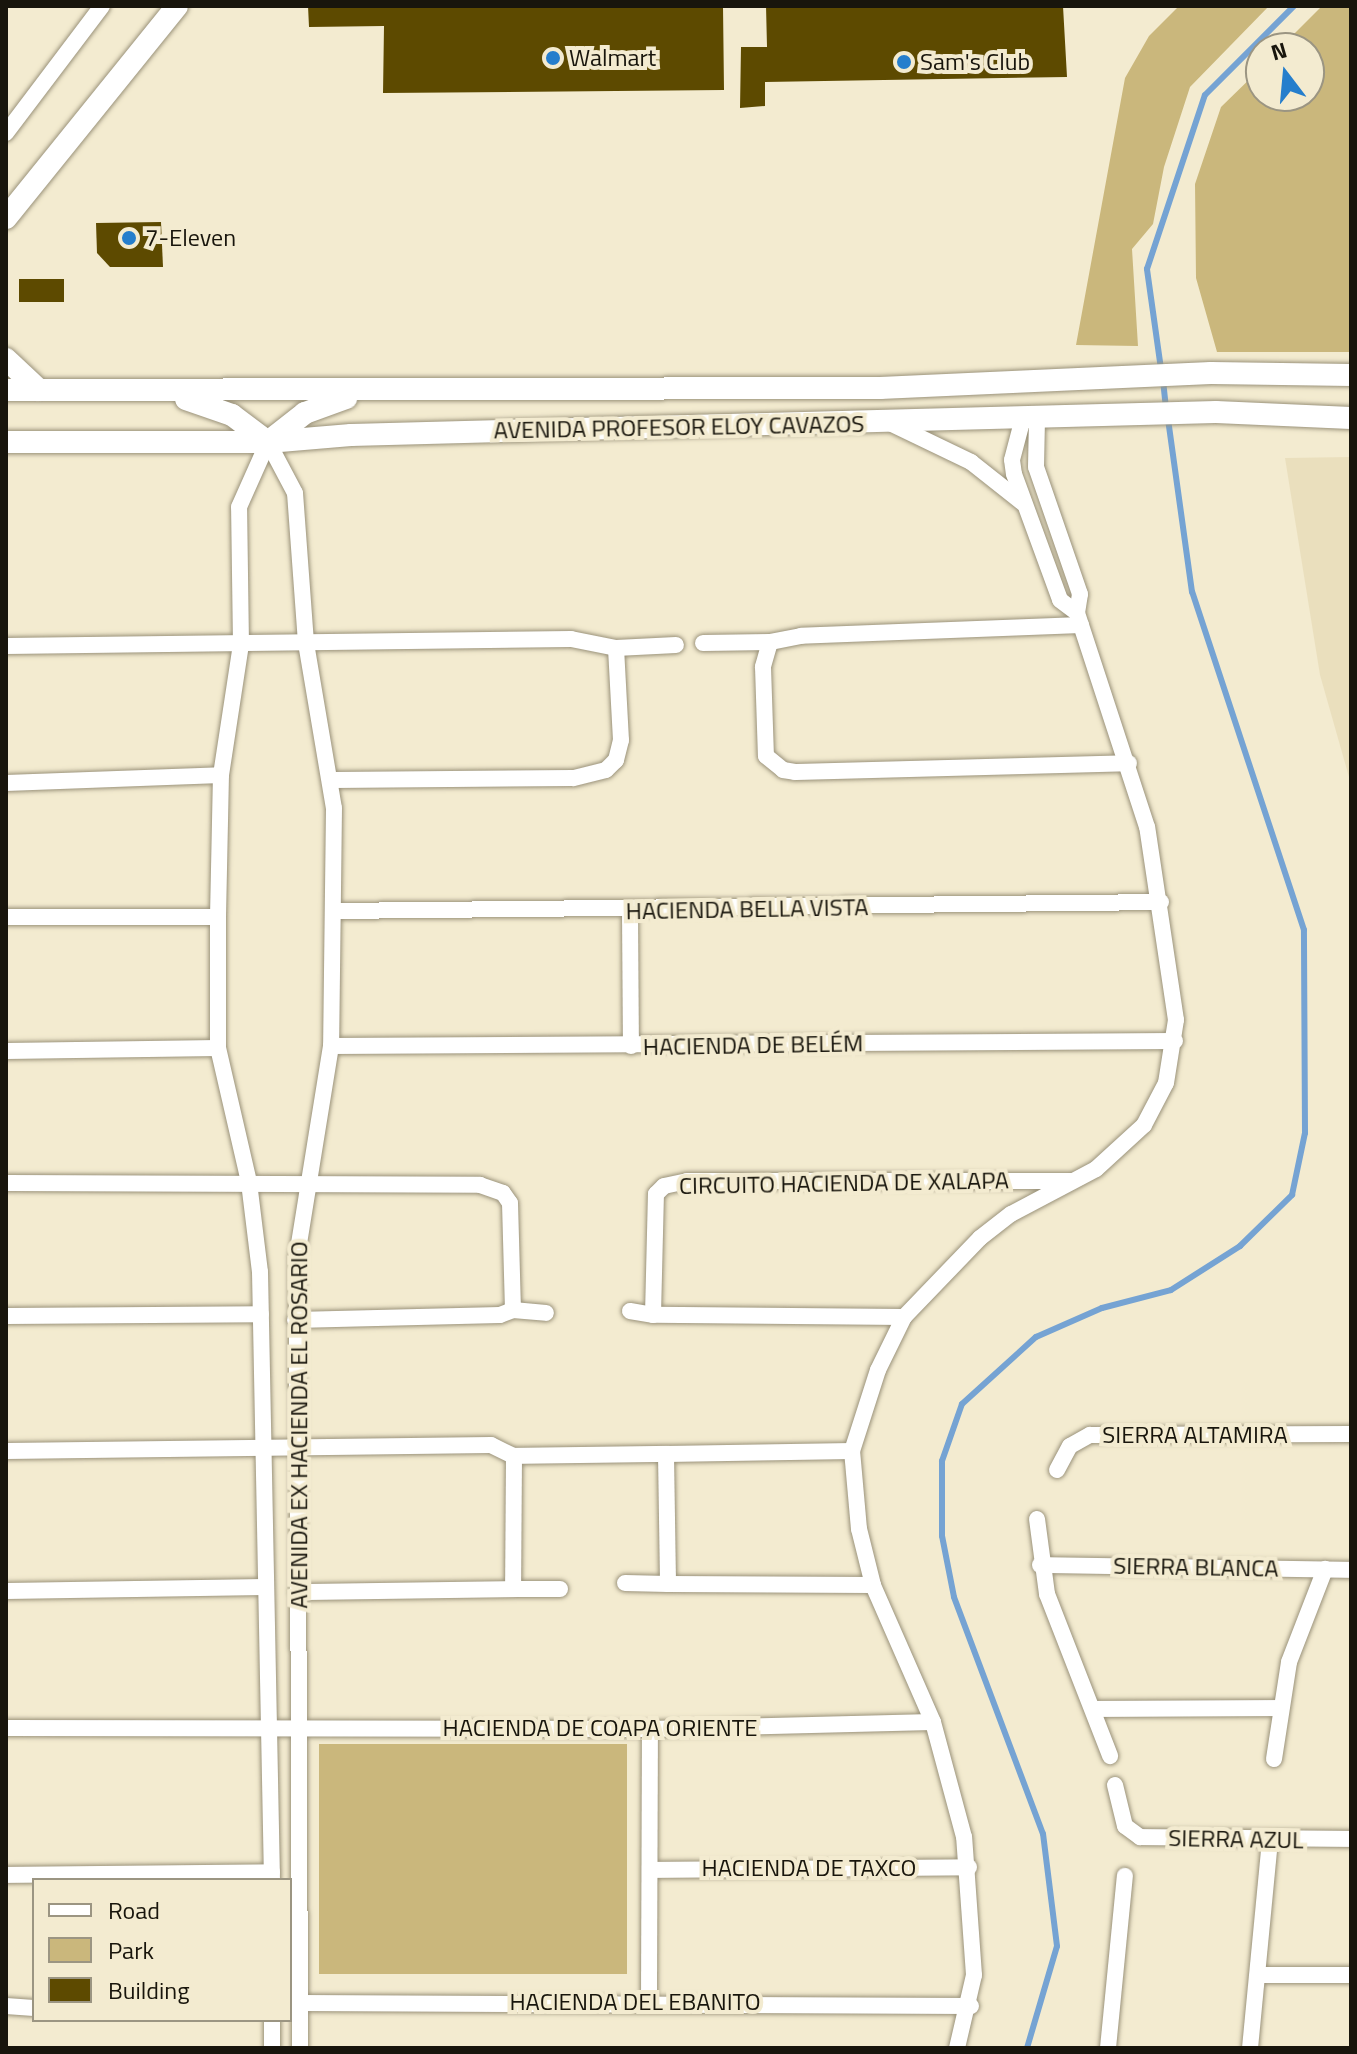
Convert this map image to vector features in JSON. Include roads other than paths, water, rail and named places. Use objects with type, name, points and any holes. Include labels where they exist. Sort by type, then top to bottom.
[{"type":"main road","points":[[6,218],[177,6]]},
{"type":"main road","points":[[6,359],[39,390]]},
{"type":"main road","name":"AVENIDA PROFESOR ELOY CAVAZOS","points":[[6,390],[880,388],[1211,373],[1351,375]]},
{"type":"main road","points":[[156,392],[232,415],[268,442],[313,409],[381,390]]},
{"type":"main road","name":"AVENIDA PROFESOR ELOY CAVAZOS","points":[[6,442],[268,442],[351,435],[1216,412],[1351,418]]},
{"type":"street","points":[[6,133],[102,6]]},
{"type":"street","points":[[1030,418],[1012,460],[1060,600],[1079,619]]},
{"type":"street","points":[[957,2048],[971,2006],[974,1942],[969,1867],[958,1807],[933,1722],[873,1585],[859,1529],[852,1451],[878,1370],[904,1317],[980,1238],[1111,1158],[1144,1125],[1166,1083],[1175,1041],[1175,1002],[1161,902],[1129,763],[1079,619],[1080,594],[1036,467],[1030,418]]},
{"type":"street","points":[[889,423],[980,468],[1017,495],[1031,513]]},
{"type":"street","name":"AVENIDA EX HACIENDA EL ROSARIO","points":[[268,442],[295,493],[306,643],[333,780],[331,1046],[298,1244],[295,1320],[300,2048]]},
{"type":"street","name":"AVENIDA EX HACIENDA EL ROSARIO","points":[[268,442],[239,507],[241,645],[221,775],[218,1048],[249,1182],[261,1314],[272,1876]]},
{"type":"street","points":[[703,643],[770,642],[801,636],[1079,619]]},
{"type":"street","points":[[6,646],[571,639],[616,648],[676,645]]},
{"type":"street","points":[[770,642],[763,667],[764,748],[771,763],[783,770],[1129,763]]},
{"type":"street","points":[[333,780],[573,778],[606,770],[616,760],[621,740],[616,648]]},
{"type":"street","points":[[6,783],[221,775]]},
{"type":"street","name":"HACIENDA BELLA VISTA","points":[[334,911],[630,911],[1161,902]]},
{"type":"street","points":[[630,911],[631,1046]]},
{"type":"street","points":[[6,917],[218,917]]},
{"type":"street","name":"HACIENDA DE BELÉM","points":[[331,1046],[1175,1041]]},
{"type":"street","points":[[6,1051],[218,1048]]},
{"type":"street","name":"CIRCUITO HACIENDA DE XALAPA","points":[[653,1315],[652,1205],[656,1194],[675,1182],[1072,1181]]},
{"type":"street","points":[[6,1183],[480,1185],[503,1193],[514,1213],[513,1310]]},
{"type":"street","points":[[295,1320],[500,1315],[513,1310],[546,1313]]},
{"type":"street","points":[[630,1311],[653,1315],[904,1317]]},
{"type":"street","points":[[6,1316],[261,1314]]},
{"type":"street","name":"SIERRA ALTAMIRA","points":[[1057,1470],[1070,1446],[1090,1435],[1351,1434]]},
{"type":"street","points":[[6,1451],[265,1452],[491,1445],[514,1456],[852,1451]]},
{"type":"street","points":[[666,1454],[668,1584]]},
{"type":"street","points":[[513,1589],[514,1456]]},
{"type":"street","points":[[1037,1519],[1040,1565],[1047,1594],[1110,1756]]},
{"type":"street","name":"SIERRA BLANCA","points":[[1040,1565],[1351,1570]]},
{"type":"street","points":[[1274,1759],[1279,1708],[1295,1640],[1325,1569]]},
{"type":"street","points":[[625,1583],[873,1585]]},
{"type":"street","points":[[6,1591],[265,1587]]},
{"type":"street","points":[[297,1592],[560,1589]]},
{"type":"street","points":[[1094,1709],[1279,1708]]},
{"type":"street","name":"HACIENDA DE COAPA ORIENTE","points":[[6,1728],[650,1729],[933,1722]]},
{"type":"street","points":[[649,2001],[650,1729]]},
{"type":"street","name":"SIERRA AZUL","points":[[1115,1785],[1125,1826],[1140,1837],[1270,1841],[1351,1839]]},
{"type":"street","points":[[1250,2048],[1270,1841]]},
{"type":"street","name":"HACIENDA DE TAXCO","points":[[650,1870],[969,1867]]},
{"type":"street","points":[[6,1875],[272,1876]]},
{"type":"street","points":[[1108,2048],[1125,1876]]},
{"type":"street","points":[[1258,1975],[1351,1975]]},
{"type":"street","name":"HACIENDA DEL EBANITO","points":[[300,2003],[649,2001],[971,2006]]},
{"type":"street","points":[[6,2006],[32,2008]]},
{"type":"street","points":[[272,2022],[272,2048]]},
{"type":"waterway","points":[[1161,369],[1147,269],[1205,95],[1294,6]]},
{"type":"waterway","points":[[1163,380],[1166,408]]},
{"type":"waterway","points":[[1027,2048],[1057,1946],[1043,1834],[954,1597],[942,1536],[942,1461],[962,1404],[1036,1337],[1102,1308],[1171,1290],[1240,1246],[1292,1195],[1305,1133],[1304,930],[1192,592],[1168,420]]},
{"type":"place","name":"Walmart","points":[[553,58]]},
{"type":"place","name":"Sam's Club","points":[[904,62]]},
{"type":"place","name":"7-Eleven","points":[[129,238]]}]
